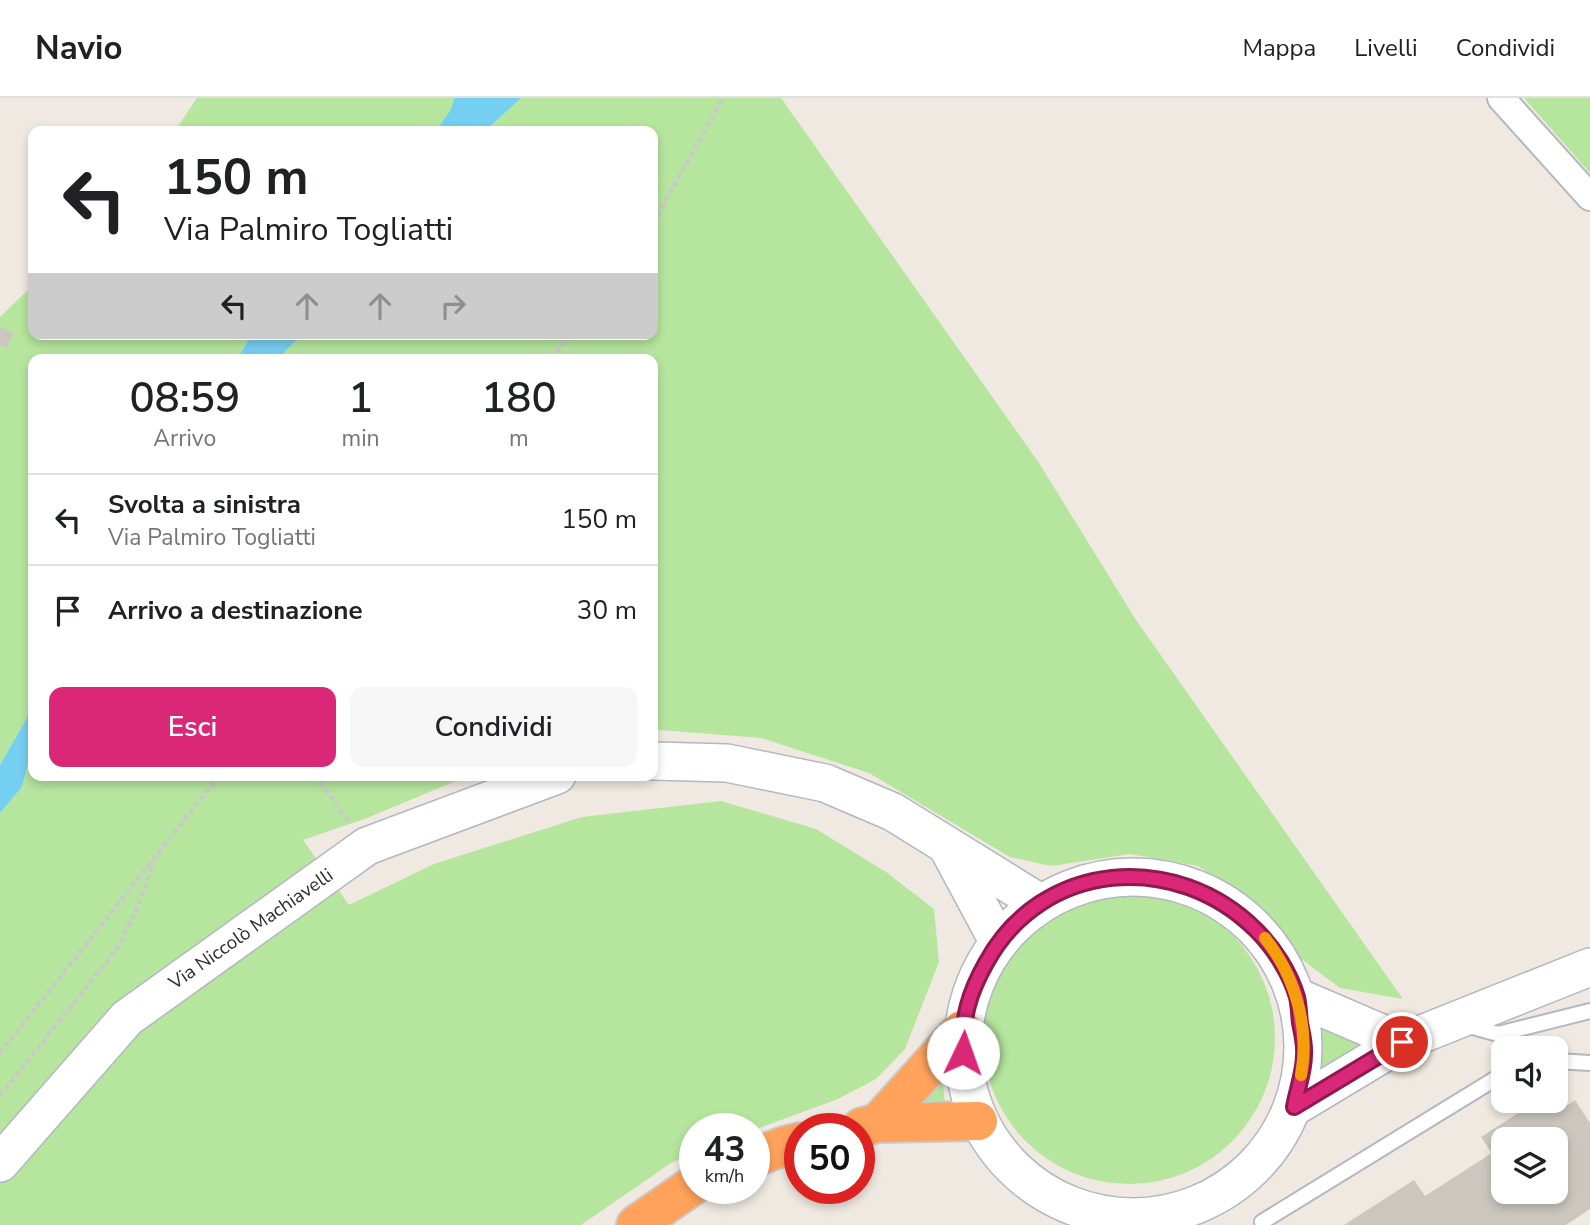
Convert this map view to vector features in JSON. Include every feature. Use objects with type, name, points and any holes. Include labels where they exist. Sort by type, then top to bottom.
[{"type":"highway","points":[[875,1117],[962,1030]]},
{"type":"highway","points":[[875,1126],[978,1121]]},
{"type":"highway","points":[[636,1225],[679,1195]]},
{"type":"main road","points":[[658,761],[727,763],[825,783],[893,812],[1040,903]]},
{"type":"main road","name":"Via Niccolò Machiavelli","points":[[0,1163],[127,1018],[368,846],[541,781]]},
{"type":"main road","points":[[946,845],[998,941]]},
{"type":"main road","points":[[1154,877],[1207,893],[1239,913],[1266,940],[1284,967],[1297,997],[1304,1055],[1294,1107],[1273,1146],[1243,1179],[1194,1208],[1152,1221],[1098,1215],[1067,1205],[1039,1191],[1006,1162],[978,1121],[964,1077],[962,1030],[971,989],[998,941],[1040,903],[1069,888],[1101,879],[1154,877]]},
{"type":"main road","points":[[1294,1107],[1402,1042],[1590,967]]},
{"type":"main road","points":[[1297,997],[1402,1042]]},
{"type":"main road","points":[[1039,1191],[1050,1225]]},
{"type":"street","points":[[1501,98],[1590,197]]},
{"type":"lane","points":[[1455,1021],[1498,1034],[1590,1011]]},
{"type":"lane","points":[[1568,1062],[1590,1063]]},
{"type":"lane","points":[[1263,1225],[1262,1223],[1274,1215],[1491,1081]]},
{"type":"path","points":[[658,214],[723,98]]},
{"type":"path","points":[[555,354],[565,340]]},
{"type":"path","points":[[0,1053],[215,781]]},
{"type":"path","points":[[319,781],[368,846]]},
{"type":"path","points":[[0,1096],[119,946],[137,908],[155,857]]},
{"type":"green space","points":[[197,98],[454,98],[451,109],[439,126],[178,126]]},
{"type":"green space","points":[[521,98],[781,98],[1039,463],[1136,620],[1403,999],[1340,988],[1300,958],[1260,908],[1198,866],[1130,854],[1051,866],[1010,857],[869,773],[761,738],[658,730],[658,354],[283,354],[296,340],[658,340],[658,126],[490,126]]},
{"type":"green space","points":[[1524,98],[1590,98],[1590,173]]},
{"type":"green space","points":[[28,290],[28,340],[248,340],[240,354],[28,354],[28,716],[0,765],[0,317]]},
{"type":"green space","points":[[28,764],[28,781],[456,781],[367,818],[303,840],[349,905],[434,864],[582,817],[721,801],[816,829],[886,872],[934,909],[939,962],[905,1049],[876,1079],[838,1099],[800,1113],[784,1113],[784,1119],[770,1124],[770,1113],[679,1113],[679,1160],[581,1225],[0,1225],[0,813],[22,787]]},
{"type":"green space","points":[[1129,892],[1171,898],[1198,909],[1222,925],[1242,945],[1258,969],[1269,996],[1275,1038],[1269,1080],[1258,1107],[1242,1131],[1222,1151],[1198,1167],[1171,1178],[1129,1184],[1087,1178],[1060,1167],[1036,1151],[1016,1131],[1000,1107],[989,1080],[983,1038],[989,996],[1000,969],[1016,945],[1036,925],[1060,909],[1087,898]]},
{"type":"green space","points":[[1314,1024],[1365,1044],[1313,1077]]},
{"type":"green space","points":[[942,1076],[946,1115],[903,1112]]},
{"type":"water","points":[[454,98],[521,98],[490,126],[439,126],[451,109]]},
{"type":"water","points":[[248,340],[296,340],[283,354],[240,354]]},
{"type":"water","points":[[28,716],[28,764],[22,787],[0,813],[0,765]]},
{"type":"building","points":[[0,327],[14,333],[7,348],[0,345]]},
{"type":"building","points":[[1575,1100],[1590,1123],[1590,1209],[1566,1225],[1344,1225],[1414,1180],[1425,1196],[1491,1154],[1491,1204],[1568,1204],[1568,1127],[1497,1127],[1518,1113],[1568,1113],[1568,1105]]},
{"type":"building","points":[[1491,1131],[1491,1152],[1481,1137]]},
{"type":"slow traffic","points":[[1265,938],[1284,967],[1297,997],[1304,1055],[1301,1075]]},
{"type":"route","points":[[963,1053],[962,1030],[971,989],[998,941],[1040,903],[1069,888],[1101,879],[1154,877],[1207,893],[1239,913],[1266,940],[1284,967],[1297,997],[1304,1055],[1294,1107],[1402,1042]]}]
